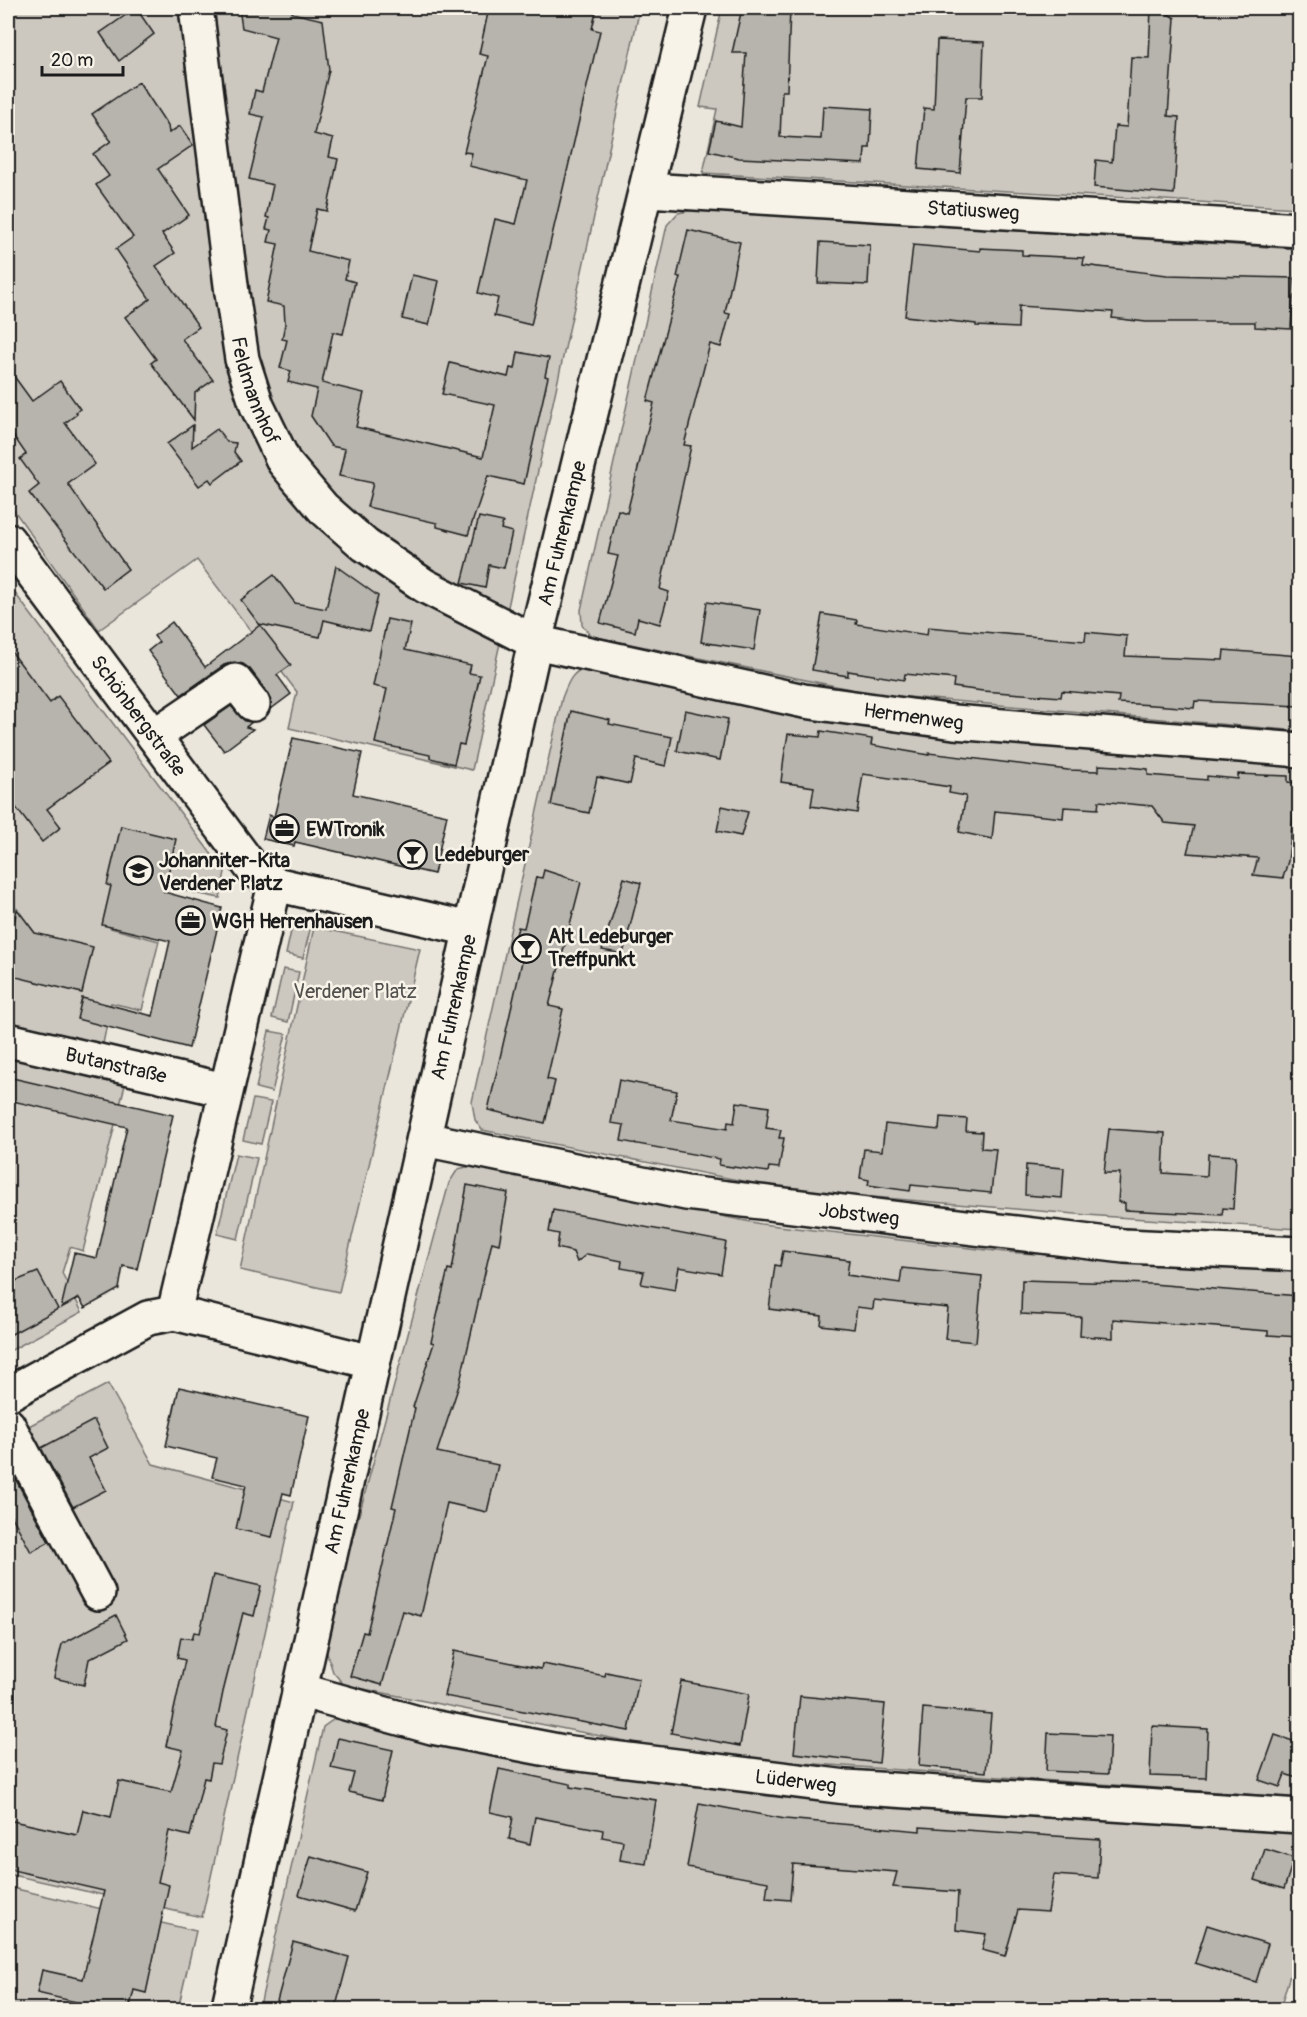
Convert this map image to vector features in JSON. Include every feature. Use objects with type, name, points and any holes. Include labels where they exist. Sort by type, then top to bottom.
[{"type":"street","name":"Feldmannhof","points":[[196,8],[232,293],[243,359],[256,406],[284,462],[322,508],[365,545],[425,586],[535,642]]},
{"type":"street","name":"Am Fuhrenkampe","points":[[228,2010],[535,642],[690,8]]},
{"type":"street","name":"Statiusweg","points":[[647,190],[1299,230]]},
{"type":"street","name":"Schönbergstraße","points":[[8,540],[252,868],[275,884]]},
{"type":"street","name":"Hermenweg","points":[[535,642],[804,701],[954,722],[1299,750]]},
{"type":"street","points":[[154,736],[235,681],[253,704]]},
{"type":"street","points":[[174,1312],[275,884],[470,928]]},
{"type":"street","name":"Butanstraße","points":[[8,1040],[225,1090]]},
{"type":"street","name":"Jobstweg","points":[[424,1139],[686,1193],[1124,1246],[1299,1254]]},
{"type":"street","points":[[8,1394],[148,1318],[174,1312],[372,1362]]},
{"type":"street","points":[[8,1425],[98,1593]]},
{"type":"street","name":"Lüderweg","points":[[299,1690],[432,1726],[563,1752],[610,1758],[846,1787],[1299,1816]]},
{"type":"green space","points":[[8,8],[640,8],[472,770],[289,728],[297,692],[197,560],[99,630],[8,502]]},
{"type":"green space","points":[[722,8],[1299,8],[1299,208],[703,173],[717,109],[700,107]]},
{"type":"green space","points":[[693,210],[1299,249],[1299,731],[874,694],[591,636],[582,625],[581,610],[667,225],[678,213]]},
{"type":"green space","points":[[8,584],[225,872],[220,898],[122,878],[110,928],[159,941],[142,1010],[111,1003],[103,1044],[8,1022]]},
{"type":"green space","points":[[588,667],[1299,762],[1299,1229],[1100,1216],[789,1190],[482,1130],[475,1120],[472,1102],[562,698],[574,675]]},
{"type":"green space","points":[[293,922],[311,926],[303,958],[286,954]]},
{"type":"green space","name":"Verdener Platz","points":[[314,927],[420,949],[339,1292],[240,1270]]},
{"type":"green space","points":[[283,969],[299,972],[288,1022],[272,1018]]},
{"type":"green space","points":[[269,1031],[286,1034],[272,1092],[256,1088]]},
{"type":"green space","points":[[8,1057],[125,1085],[83,1251],[70,1247],[62,1273],[82,1312],[8,1352]]},
{"type":"green space","points":[[253,1099],[271,1102],[261,1144],[243,1140]]},
{"type":"green space","points":[[236,1154],[257,1158],[238,1239],[217,1234]]},
{"type":"green space","points":[[471,1166],[761,1224],[1005,1252],[1299,1271],[1299,1798],[701,1756],[344,1685],[333,1672],[324,1644],[449,1183],[458,1169]]},
{"type":"green space","points":[[108,1384],[153,1464],[294,1502],[202,1917],[8,1874],[8,1437]]},
{"type":"green space","points":[[337,1717],[1299,1830],[1299,1944],[1280,2009],[259,2010],[323,1727]]},
{"type":"green space","points":[[8,1887],[196,1931],[178,2009],[8,2010]]},
{"type":"building","points":[[136,8],[154,34],[119,61],[100,33]]},
{"type":"building","points":[[239,8],[293,8],[292,13],[323,20],[329,70],[314,134],[333,139],[329,157],[338,159],[327,211],[317,209],[308,251],[349,261],[345,279],[355,282],[343,334],[333,332],[322,383],[364,393],[356,427],[483,457],[495,405],[442,394],[450,363],[508,377],[510,368],[515,369],[518,352],[549,358],[545,376],[548,377],[524,484],[488,476],[468,535],[437,527],[437,523],[367,507],[373,483],[339,476],[345,449],[331,446],[311,416],[317,389],[288,382],[291,371],[280,368],[287,340],[282,339],[285,324],[284,306],[266,302],[278,244],[268,242],[271,230],[266,229],[269,218],[266,217],[273,185],[249,179],[264,117],[250,114],[255,90],[262,92],[276,37],[242,28]]},
{"type":"building","points":[[489,8],[597,8],[592,29],[600,31],[531,325],[494,316],[498,298],[478,293],[495,219],[516,224],[527,180],[469,166],[472,153],[464,152],[488,56],[479,54]]},
{"type":"building","points":[[742,8],[790,8],[787,91],[782,91],[780,137],[821,139],[823,106],[872,109],[870,148],[865,148],[864,164],[739,158],[709,151],[716,121],[741,127],[746,53],[732,53]]},
{"type":"building","points":[[1151,8],[1158,8],[1175,18],[1168,116],[1179,117],[1174,194],[1094,187],[1096,160],[1112,162],[1115,126],[1127,127],[1131,57],[1149,58]]},
{"type":"building","points":[[937,40],[984,42],[982,97],[966,97],[960,173],[918,169],[924,108],[934,109]]},
{"type":"building","points":[[139,82],[168,126],[169,133],[180,126],[193,145],[158,169],[189,215],[162,234],[175,253],[156,266],[199,327],[182,339],[213,380],[195,393],[194,420],[151,363],[156,359],[125,317],[150,299],[116,249],[133,237],[96,185],[109,176],[93,154],[111,141],[92,114]]},
{"type":"building","points":[[688,230],[740,242],[725,313],[730,314],[721,347],[710,344],[684,445],[691,446],[660,589],[669,592],[660,624],[638,618],[635,632],[600,623],[618,556],[608,554],[618,510],[627,513],[654,403],[647,401],[680,277],[677,277]]},
{"type":"building","points":[[820,242],[870,245],[868,285],[818,283]]},
{"type":"building","points":[[913,245],[980,251],[980,248],[1022,250],[1022,255],[1084,258],[1083,265],[1167,275],[1294,278],[1291,329],[1255,327],[1255,322],[1146,322],[1112,318],[1113,312],[1019,306],[1018,328],[976,326],[976,324],[905,316]]},
{"type":"building","points":[[412,275],[439,281],[429,325],[402,319]]},
{"type":"building","points":[[8,368],[32,401],[60,381],[80,409],[65,423],[95,464],[68,484],[128,569],[103,588],[29,493],[39,485],[20,459],[26,454],[8,428]]},
{"type":"building","points":[[193,425],[192,447],[217,429],[227,442],[236,443],[234,452],[241,461],[212,483],[209,479],[199,486],[167,444]]},
{"type":"building","points":[[479,517],[503,522],[501,529],[512,532],[504,568],[489,565],[485,588],[462,583]]},
{"type":"building","points":[[336,566],[378,596],[369,631],[324,620],[320,637],[259,624],[241,600],[274,575],[295,603],[326,609]]},
{"type":"building","points":[[707,602],[760,610],[754,650],[701,642]]},
{"type":"building","points":[[822,614],[857,620],[856,624],[927,635],[928,627],[1085,641],[1086,632],[1127,636],[1125,656],[1223,660],[1224,650],[1299,656],[1299,706],[1195,701],[1194,708],[1118,703],[1119,696],[1062,691],[1061,697],[983,691],[953,687],[954,679],[905,674],[904,680],[848,671],[848,676],[812,670]]},
{"type":"building","points":[[387,619],[411,624],[405,650],[471,665],[469,673],[480,675],[464,745],[459,744],[454,764],[430,758],[430,755],[375,743],[387,689],[373,686]]},
{"type":"building","points":[[172,622],[205,667],[260,625],[291,665],[277,675],[291,694],[271,709],[268,693],[250,669],[234,662],[224,665],[181,695],[148,651],[159,642],[154,636]]},
{"type":"building","points":[[8,647],[50,703],[58,696],[109,763],[47,809],[61,827],[42,842],[8,797]]},
{"type":"building","points":[[231,706],[245,721],[252,722],[246,727],[253,729],[224,751],[204,725]]},
{"type":"building","points":[[685,710],[728,719],[720,760],[677,751]]},
{"type":"building","points":[[571,711],[610,720],[609,724],[672,737],[666,766],[636,759],[630,784],[597,777],[589,813],[551,805]]},
{"type":"building","points":[[821,731],[872,739],[871,745],[929,755],[929,753],[1068,770],[1099,771],[1099,765],[1117,766],[1148,769],[1148,775],[1207,780],[1207,776],[1238,779],[1238,774],[1288,776],[1288,782],[1297,783],[1288,861],[1283,878],[1253,875],[1258,858],[1187,853],[1194,826],[1165,823],[1152,806],[1099,801],[1098,809],[1064,807],[1063,818],[995,811],[992,839],[959,832],[966,796],[949,793],[950,787],[863,774],[857,813],[811,806],[814,787],[781,782],[784,757],[788,734],[820,737]]},
{"type":"building","points":[[293,738],[362,753],[353,794],[447,815],[434,874],[295,842],[294,846],[263,839],[269,815],[274,817]]},
{"type":"building","points":[[722,806],[748,812],[741,836],[717,831]]},
{"type":"building","points":[[121,826],[176,839],[164,892],[222,908],[189,1048],[77,1019],[82,998],[153,1016],[170,941],[102,925],[111,886],[107,885]]},
{"type":"building","points":[[544,870],[581,882],[549,1006],[563,1009],[547,1079],[555,1081],[545,1123],[488,1110],[523,957],[511,955],[518,927],[524,928],[536,877],[542,878]]},
{"type":"building","points":[[624,878],[641,883],[623,954],[602,950]]},
{"type":"building","points":[[17,909],[35,933],[93,947],[82,993],[8,975],[8,948]]},
{"type":"building","points":[[8,1077],[173,1115],[137,1269],[123,1266],[119,1289],[85,1308],[79,1298],[61,1308],[74,1253],[97,1258],[127,1127],[8,1100]]},
{"type":"building","points":[[619,1080],[677,1091],[671,1120],[727,1129],[728,1122],[734,1123],[737,1102],[769,1107],[766,1128],[781,1130],[779,1138],[784,1138],[779,1168],[769,1167],[768,1172],[719,1165],[720,1159],[621,1141],[624,1125],[611,1123]]},
{"type":"building","points":[[940,1117],[967,1119],[966,1131],[982,1132],[981,1148],[996,1149],[991,1193],[911,1185],[910,1191],[868,1185],[869,1180],[860,1178],[864,1149],[882,1151],[885,1124],[939,1130]]},
{"type":"building","points":[[1109,1129],[1165,1133],[1163,1173],[1207,1176],[1208,1154],[1236,1156],[1233,1209],[1223,1208],[1222,1215],[1125,1210],[1125,1203],[1118,1202],[1120,1173],[1104,1173]]},
{"type":"building","points":[[1026,1165],[1064,1168],[1062,1198],[1025,1195]]},
{"type":"building","points":[[467,1185],[508,1193],[499,1244],[492,1242],[460,1382],[437,1452],[498,1465],[487,1512],[447,1503],[421,1616],[403,1611],[382,1685],[350,1676],[363,1632],[367,1633],[396,1508],[392,1507],[415,1408],[413,1407],[434,1343],[431,1342],[448,1269],[452,1270]]},
{"type":"building","points":[[553,1210],[726,1242],[721,1274],[679,1267],[675,1290],[641,1284],[644,1272],[621,1268],[622,1261],[587,1254],[577,1262],[573,1252],[557,1248],[559,1234],[549,1232]]},
{"type":"building","points":[[783,1251],[849,1260],[847,1275],[900,1283],[902,1268],[982,1276],[976,1342],[945,1339],[948,1308],[874,1300],[873,1309],[857,1307],[854,1329],[821,1325],[822,1316],[769,1309],[775,1265],[780,1266]]},
{"type":"building","points":[[38,1272],[58,1309],[8,1336],[8,1284]]},
{"type":"building","points":[[1022,1280],[1152,1284],[1299,1296],[1299,1337],[1268,1335],[1268,1331],[1113,1319],[1113,1338],[1080,1336],[1081,1317],[1021,1314]]},
{"type":"building","points":[[179,1387],[309,1416],[291,1495],[283,1493],[272,1537],[236,1529],[246,1485],[212,1477],[217,1458],[166,1446]]},
{"type":"building","points":[[94,1420],[108,1448],[89,1458],[106,1490],[73,1507],[41,1448]]},
{"type":"building","points":[[8,1465],[49,1542],[31,1552],[8,1509]]},
{"type":"building","points":[[213,1575],[261,1586],[254,1616],[243,1613],[223,1692],[216,1727],[227,1730],[219,1764],[212,1763],[209,1779],[204,1778],[190,1836],[169,1831],[158,1882],[169,1885],[146,1993],[134,1990],[129,2010],[83,2010],[85,2004],[37,1993],[42,1970],[83,1979],[104,1891],[8,1869],[8,1820],[77,1835],[83,1810],[111,1817],[119,1781],[171,1792],[183,1750],[166,1746],[185,1660],[177,1658],[181,1637],[192,1639],[194,1632],[200,1633]]},
{"type":"building","points":[[116,1615],[128,1639],[89,1659],[84,1685],[54,1678],[62,1644]]},
{"type":"building","points":[[454,1651],[541,1669],[542,1664],[605,1676],[606,1672],[639,1679],[629,1731],[444,1696]]},
{"type":"building","points":[[681,1681],[749,1694],[740,1746],[671,1733]]},
{"type":"building","points":[[800,1696],[885,1704],[879,1763],[794,1753]]},
{"type":"building","points":[[923,1708],[991,1714],[986,1772],[919,1766]]},
{"type":"building","points":[[1152,1726],[1208,1729],[1206,1778],[1150,1776]]},
{"type":"building","points":[[1048,1733],[1110,1736],[1108,1774],[1046,1771]]},
{"type":"building","points":[[1275,1735],[1299,1743],[1299,1779],[1285,1774],[1280,1787],[1259,1780]]},
{"type":"building","points":[[338,1738],[393,1750],[382,1800],[349,1792],[354,1773],[331,1768]]},
{"type":"building","points":[[499,1769],[570,1784],[570,1787],[656,1800],[646,1864],[620,1860],[623,1841],[602,1837],[603,1830],[535,1817],[530,1844],[509,1839],[513,1817],[490,1812]]},
{"type":"building","points":[[699,1803],[785,1819],[920,1831],[920,1827],[1100,1839],[1098,1878],[1054,1875],[1048,1912],[1018,1910],[1005,1956],[982,1950],[986,1934],[956,1930],[958,1892],[893,1887],[897,1872],[793,1864],[790,1900],[766,1898],[768,1882],[687,1867]]},
{"type":"building","points":[[1265,1849],[1294,1858],[1284,1889],[1255,1880]]},
{"type":"building","points":[[311,1856],[367,1872],[355,1911],[299,1895]]},
{"type":"building","points":[[1207,1925],[1268,1944],[1256,1982],[1195,1963]]},
{"type":"building","points":[[293,1942],[349,1957],[335,2010],[307,2010],[277,2001]]},
{"type":"place","name":"EWTronik","points":[[285,829]]},
{"type":"place","name":"Ledeburger","points":[[413,854]]},
{"type":"place","name":"Johanniter-Kita Verdener Platz","points":[[138,871]]},
{"type":"place","name":"WGH Herrenhausen","points":[[191,921]]},
{"type":"place","name":"Alt Ledeburger Treffpunkt","points":[[527,948]]}]
